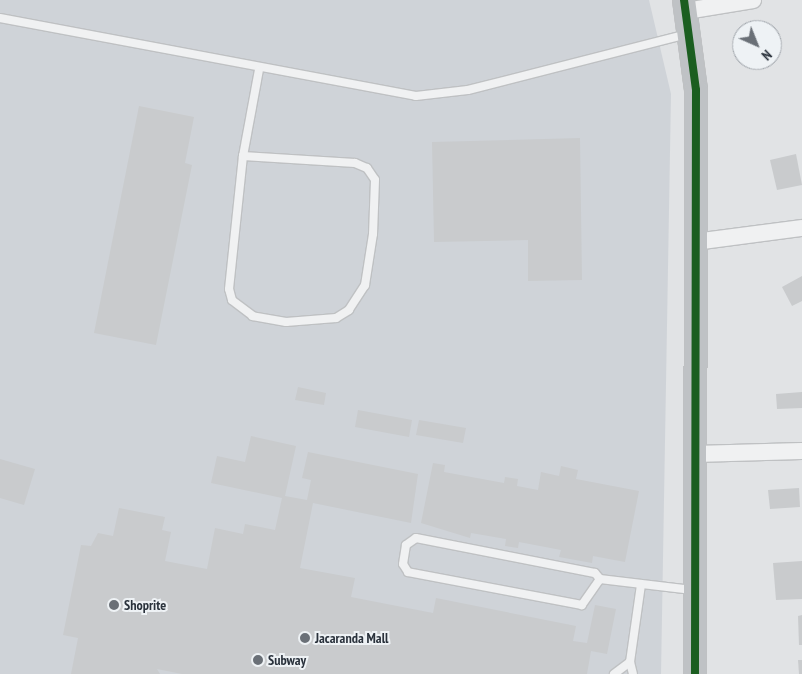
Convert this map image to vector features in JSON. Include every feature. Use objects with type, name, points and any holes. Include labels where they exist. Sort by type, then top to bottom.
[{"type":"street","points":[[695,674],[696,90],[685,5],[753,0]]},
{"type":"street","points":[[695,242],[802,228]]},
{"type":"street","points":[[694,454],[802,451]]},
{"type":"lane","points":[[0,18],[259,70],[434,96],[689,33]]},
{"type":"lane","points":[[243,156],[355,163],[368,168],[375,180],[373,234],[365,285],[349,310],[336,318],[286,322],[253,316],[232,300],[229,289],[243,156],[259,70]]},
{"type":"lane","points":[[600,578],[582,605],[408,572],[403,564],[406,545],[416,538],[594,573],[600,578],[641,585],[696,590]]},
{"type":"lane","points":[[633,674],[630,662],[641,585]]},
{"type":"lane","points":[[614,674],[630,662]]},
{"type":"shaded area","points":[[0,0],[649,0],[671,94],[661,674],[0,674]]},
{"type":"building","points":[[139,106],[194,117],[185,163],[192,165],[156,345],[94,333]]},
{"type":"building","points":[[580,138],[582,280],[528,281],[528,240],[434,242],[432,142]]},
{"type":"building","points":[[796,154],[802,185],[777,190],[770,160]]},
{"type":"building","points":[[802,276],[802,301],[792,306],[782,287]]},
{"type":"building","points":[[298,387],[326,393],[324,405],[295,400]]},
{"type":"building","points":[[802,392],[802,408],[777,409],[776,394]]},
{"type":"building","points":[[358,410],[412,420],[409,437],[355,427]]},
{"type":"building","points":[[419,420],[466,428],[463,443],[416,435]]},
{"type":"building","points":[[251,436],[296,446],[285,496],[307,500],[311,480],[302,478],[308,452],[418,474],[411,523],[313,503],[300,568],[355,578],[351,597],[433,613],[436,598],[576,626],[573,641],[587,643],[595,605],[616,609],[607,654],[591,651],[587,674],[182,674],[157,669],[160,674],[71,674],[78,638],[63,635],[81,545],[91,546],[98,533],[113,536],[119,508],[165,517],[162,530],[171,532],[165,561],[207,569],[215,528],[243,534],[245,524],[275,530],[282,498],[211,483],[217,456],[245,462]]},
{"type":"building","points":[[0,459],[35,469],[24,505],[0,498]]},
{"type":"building","points":[[433,463],[445,465],[444,472],[504,483],[505,477],[518,479],[517,486],[538,490],[541,472],[559,476],[561,466],[578,470],[576,479],[639,491],[625,562],[593,556],[592,563],[559,557],[561,550],[519,542],[518,548],[505,546],[506,539],[471,533],[470,538],[421,523]]},
{"type":"building","points":[[799,488],[800,507],[770,509],[768,490]]},
{"type":"building","points":[[802,561],[802,599],[776,600],[773,563]]},
{"type":"building","points":[[802,615],[802,645],[799,645],[798,616]]},
{"type":"building","points":[[798,660],[802,660],[802,674],[799,674]]},
{"type":"cycle path","points":[[684,0],[696,90],[695,674]]},
{"type":"place","name":"Shoprite","points":[[114,605]]},
{"type":"place","name":"Jacaranda Mall","points":[[305,638]]},
{"type":"place","name":"Subway","points":[[258,660]]}]
